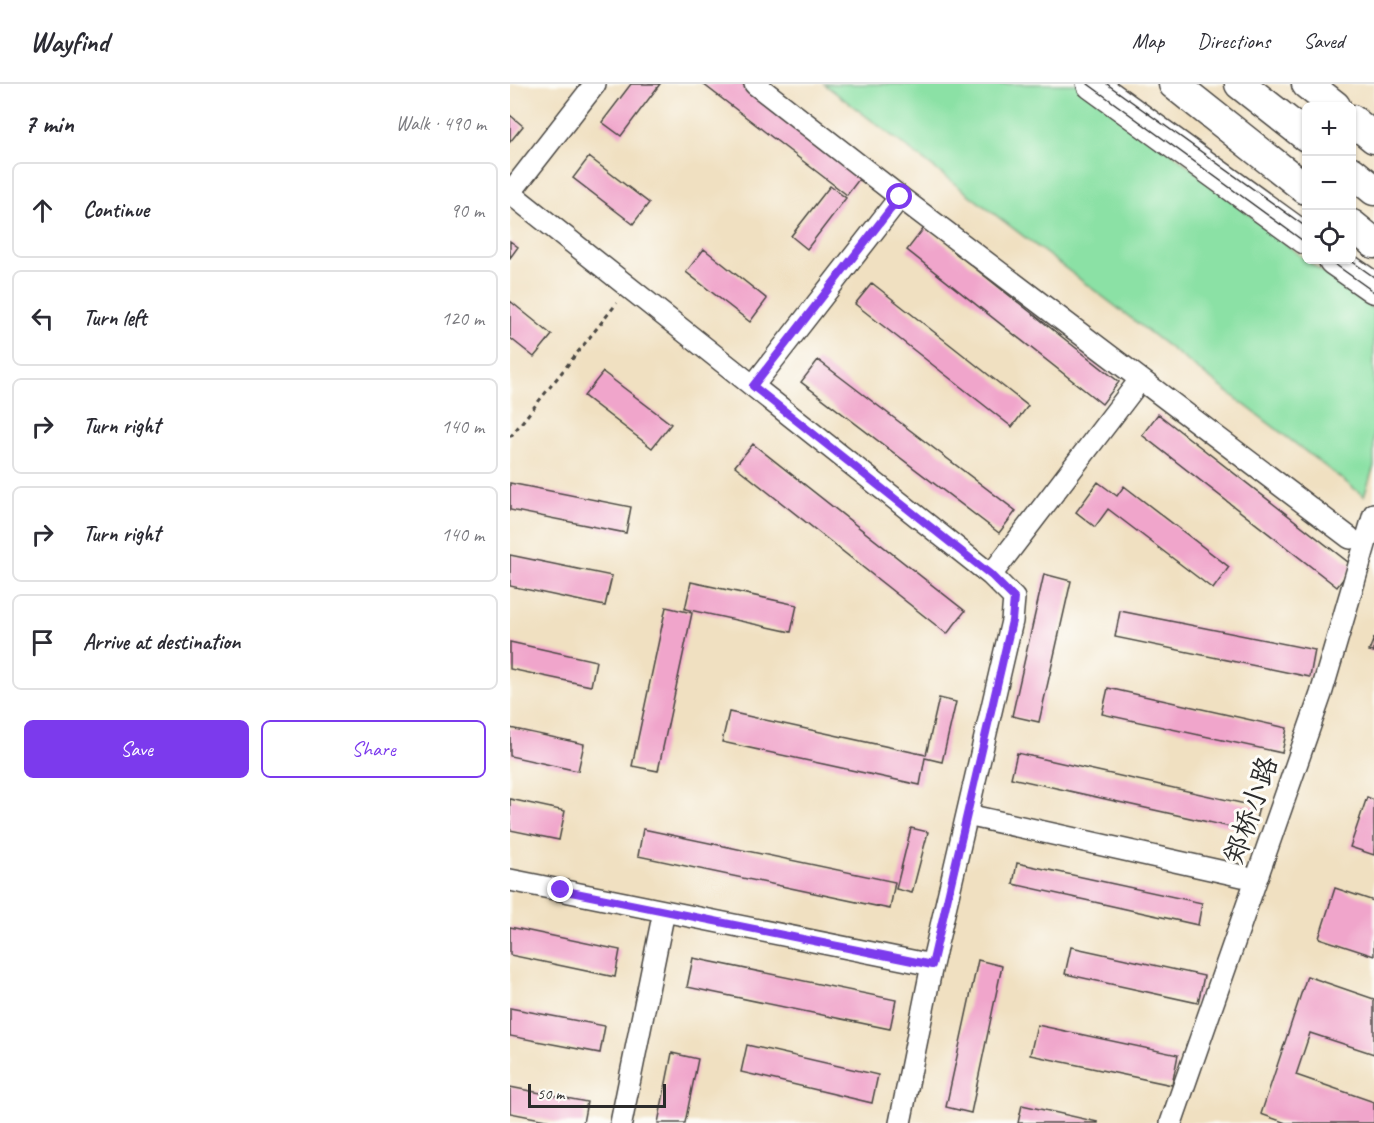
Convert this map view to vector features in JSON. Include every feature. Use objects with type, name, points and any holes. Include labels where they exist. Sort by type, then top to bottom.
[{"type":"highway","points":[[1092,84],[1302,236]]},
{"type":"highway","points":[[1174,84],[1302,186]]},
{"type":"highway","points":[[1240,84],[1302,133]]},
{"type":"highway","points":[[1307,84],[1330,102]]},
{"type":"highway","points":[[1356,123],[1374,138]]},
{"type":"highway","points":[[1356,175],[1374,190]]},
{"type":"highway","points":[[1356,228],[1374,243]]},
{"type":"highway","points":[[1340,264],[1374,288]]},
{"type":"street","points":[[595,84],[510,193],[991,575],[1014,598],[1012,621],[932,965],[900,1123]]},
{"type":"street","points":[[755,84],[900,197],[1350,538]]},
{"type":"street","points":[[753,386],[900,197]]},
{"type":"street","points":[[991,575],[1140,380]]},
{"type":"street","name":"郑桥小路","points":[[1171,1123],[1321,694],[1374,514]]},
{"type":"street","points":[[967,815],[1242,876]]},
{"type":"street","points":[[510,880],[932,965]]},
{"type":"street","points":[[621,1123],[664,911]]},
{"type":"path","points":[[510,435],[629,288]]},
{"type":"green space","points":[[824,84],[1086,84],[1302,257],[1302,264],[1311,264],[1374,310],[1374,466],[1364,496]]},
{"type":"building","points":[[631,84],[660,84],[621,136],[602,122]]},
{"type":"building","points":[[703,84],[747,84],[863,174],[847,195]]},
{"type":"building","points":[[510,115],[523,126],[510,142]]},
{"type":"building","points":[[589,157],[649,203],[633,224],[573,178]]},
{"type":"building","points":[[830,186],[846,198],[807,249],[791,236]]},
{"type":"building","points":[[924,228],[1119,382],[1102,404],[907,250]]},
{"type":"building","points":[[510,241],[518,247],[510,258]]},
{"type":"building","points":[[704,249],[767,299],[750,322],[686,272]]},
{"type":"building","points":[[872,283],[1028,406],[1012,427],[855,304]]},
{"type":"building","points":[[510,301],[552,335],[534,357],[510,338]]},
{"type":"building","points":[[818,360],[1016,511],[999,533],[801,382]]},
{"type":"building","points":[[603,372],[671,424],[652,448],[584,396]]},
{"type":"building","points":[[1158,414],[1353,566],[1337,587],[1142,435]]},
{"type":"building","points":[[753,444],[965,611],[947,634],[735,466]]},
{"type":"building","points":[[1098,482],[1117,496],[1124,486],[1229,567],[1213,589],[1108,509],[1095,527],[1076,512]]},
{"type":"building","points":[[510,483],[631,507],[626,533],[510,510]]},
{"type":"building","points":[[510,555],[612,576],[605,606],[510,586]]},
{"type":"building","points":[[1044,574],[1071,581],[1039,722],[1012,716]]},
{"type":"building","points":[[691,582],[797,605],[791,632],[685,609]]},
{"type":"building","points":[[666,607],[692,613],[658,771],[632,766]]},
{"type":"building","points":[[1120,611],[1315,650],[1310,677],[1115,637]]},
{"type":"building","points":[[1374,638],[1374,652],[1369,651]]},
{"type":"building","points":[[510,642],[596,661],[591,686],[510,669]]},
{"type":"building","points":[[1108,688],[1287,728],[1282,753],[1102,714]]},
{"type":"building","points":[[939,698],[956,702],[942,762],[925,758],[920,785],[722,742],[729,712],[926,755]]},
{"type":"building","points":[[510,728],[584,744],[578,771],[510,756]]},
{"type":"building","points":[[1017,753],[1259,807],[1253,832],[1011,778]]},
{"type":"building","points":[[1367,797],[1374,800],[1374,855],[1350,847]]},
{"type":"building","points":[[510,799],[565,811],[559,840],[510,830]]},
{"type":"building","points":[[911,828],[928,832],[912,893],[896,889]]},
{"type":"building","points":[[643,829],[895,882],[890,909],[638,856]]},
{"type":"building","points":[[1017,863],[1202,903],[1198,925],[1013,884]]},
{"type":"building","points":[[1335,888],[1374,901],[1374,956],[1319,938]]},
{"type":"building","points":[[510,927],[620,950],[615,977],[510,955]]},
{"type":"building","points":[[1071,947],[1204,976],[1198,1003],[1065,974]]},
{"type":"building","points":[[693,958],[896,1000],[890,1029],[687,987]]},
{"type":"building","points":[[978,960],[1002,966],[971,1113],[946,1107]]},
{"type":"building","points":[[1307,976],[1374,999],[1374,1054],[1310,1033],[1296,1075],[1374,1102],[1374,1123],[1286,1123],[1261,1114]]},
{"type":"building","points":[[510,1008],[605,1026],[600,1053],[510,1036]]},
{"type":"building","points":[[1037,1025],[1178,1055],[1172,1085],[1030,1055]]},
{"type":"building","points":[[747,1045],[878,1075],[872,1103],[741,1072]]},
{"type":"building","points":[[672,1053],[698,1059],[685,1123],[658,1123]]},
{"type":"building","points":[[510,1087],[587,1102],[583,1123],[561,1123],[510,1113]]},
{"type":"building","points":[[1022,1105],[1098,1122],[1098,1123],[1018,1123]]},
{"type":"tram line","points":[[1088,84],[1302,240]]},
{"type":"tram line","points":[[1107,84],[1302,224]]},
{"type":"tram line","points":[[1335,264],[1374,292]]},
{"type":"tram line","points":[[1356,264],[1374,277]]},
{"type":"route","points":[[561,890],[932,965],[1012,621],[1014,598],[991,575],[753,386],[900,197]]}]
